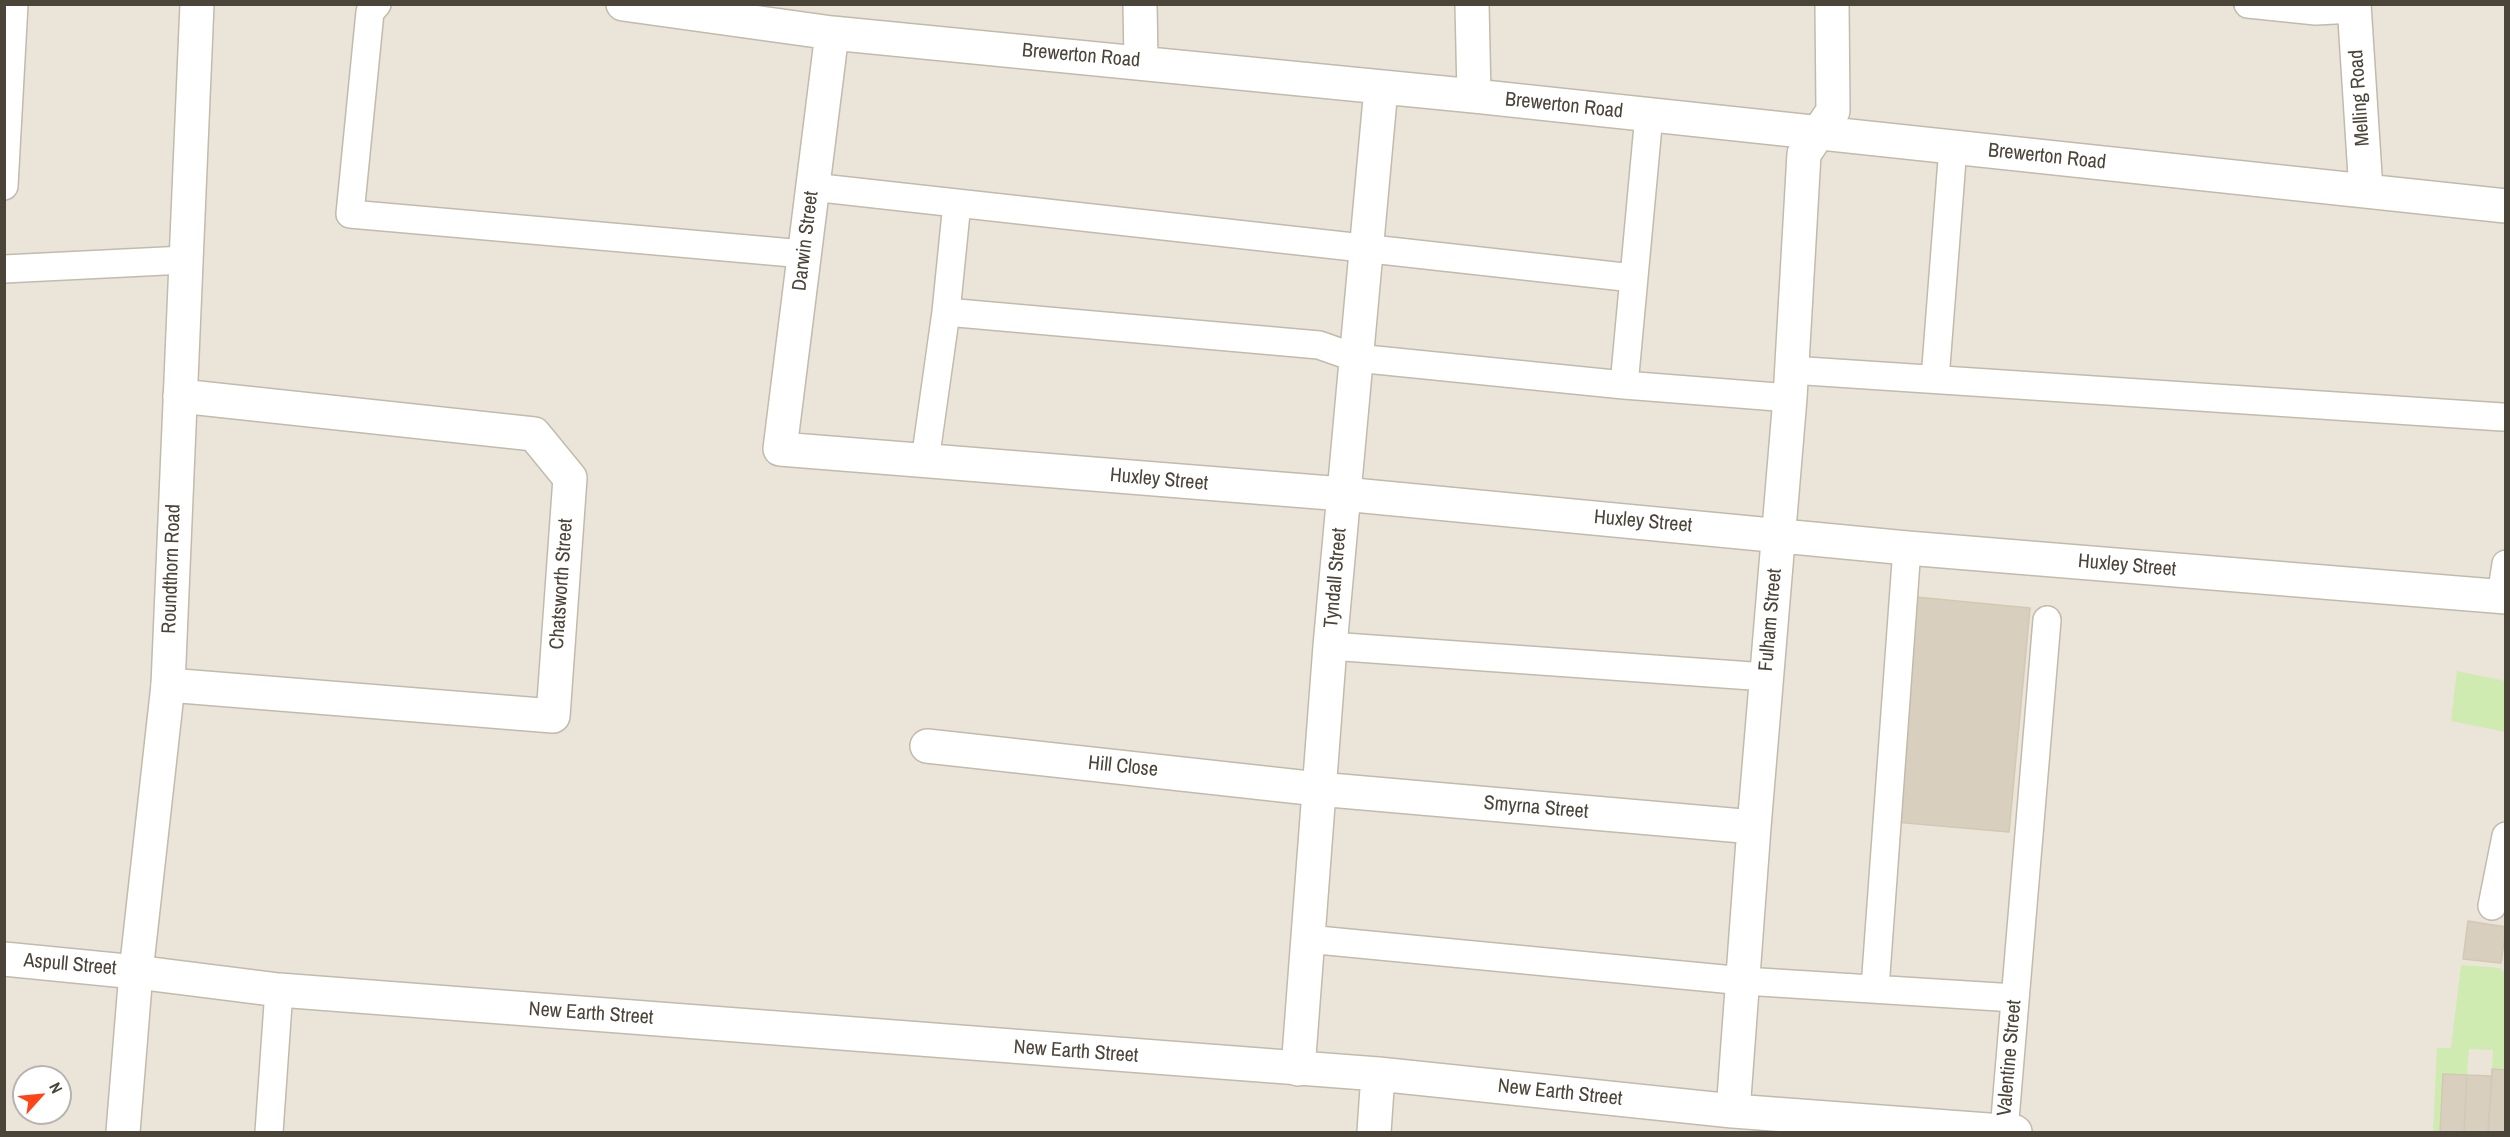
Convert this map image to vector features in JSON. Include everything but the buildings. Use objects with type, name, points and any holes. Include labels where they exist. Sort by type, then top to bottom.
[{"type":"street","name":"Roundthorn Road","points":[[123,1132],[136,972],[168,684],[197,4]]},
{"type":"street","name":"Brewerton Road","points":[[623,4],[832,33],[1474,96],[2505,206]]},
{"type":"street","points":[[1140,4],[1141,62]]},
{"type":"street","points":[[1472,4],[1474,96]]},
{"type":"street","name":"Fulham Street","points":[[1733,1111],[1790,384],[1804,154],[1833,111],[1832,4]]},
{"type":"street","name":"Melling Road","points":[[2354,7],[2366,191]]},
{"type":"street","name":"Darwin Street","points":[[780,449],[832,33]]},
{"type":"street","name":"Tyndall Street","points":[[1298,1069],[1330,646],[1381,88]]},
{"type":"street","name":"Chatsworth Street","points":[[168,684],[553,716],[570,478],[534,434],[180,396]]},
{"type":"street","name":"Huxley Street","points":[[780,449],[1343,494],[1907,548],[2503,597]]},
{"type":"street","name":"Hill Close","points":[[927,746],[1318,789]]},
{"type":"street","name":"Smyrna Street","points":[[1318,789],[1754,827]]},
{"type":"street","name":"Aspull Street","points":[[4,959],[136,972]]},
{"type":"street","name":"New Earth Street","points":[[136,972],[279,990],[1378,1074],[1733,1111],[2010,1132]]},
{"type":"street","points":[[1374,1132],[1378,1074]]},
{"type":"lane","points":[[4,186],[14,4]]},
{"type":"lane","points":[[377,4],[370,12],[350,214],[804,254]]},
{"type":"lane","points":[[2248,4],[2316,11],[2354,7]]},
{"type":"lane","points":[[1624,385],[1649,115]]},
{"type":"lane","points":[[1935,379],[1953,147]]},
{"type":"lane","points":[[812,187],[1634,278]]},
{"type":"lane","points":[[925,461],[946,312],[957,203]]},
{"type":"lane","points":[[4,269],[185,260]]},
{"type":"lane","points":[[946,312],[1319,345],[1356,358],[1624,385],[1790,384],[1935,379],[2502,417]]},
{"type":"lane","points":[[1875,988],[1907,548]]},
{"type":"lane","points":[[2503,597],[2505,564]]},
{"type":"lane","name":"Valentine Street","points":[[2010,1132],[2016,991],[2047,620]]},
{"type":"lane","points":[[1330,646],[1766,677]]},
{"type":"lane","points":[[2492,906],[2505,836]]},
{"type":"lane","points":[[1308,939],[1744,981],[1875,988],[2016,991]]},
{"type":"lane","points":[[269,1132],[279,990]]},
{"type":"shaded area","points":[[5,5],[2505,5],[2505,1132],[5,1132]]},
{"type":"green space","points":[[2457,671],[2505,681],[2505,732],[2451,721]]},
{"type":"green space","points":[[2461,965],[2500,968],[2505,973],[2505,1070],[2492,1069],[2493,1050],[2469,1049],[2467,1075],[2443,1074],[2440,1132],[2433,1132],[2437,1048],[2451,1048]]}]
